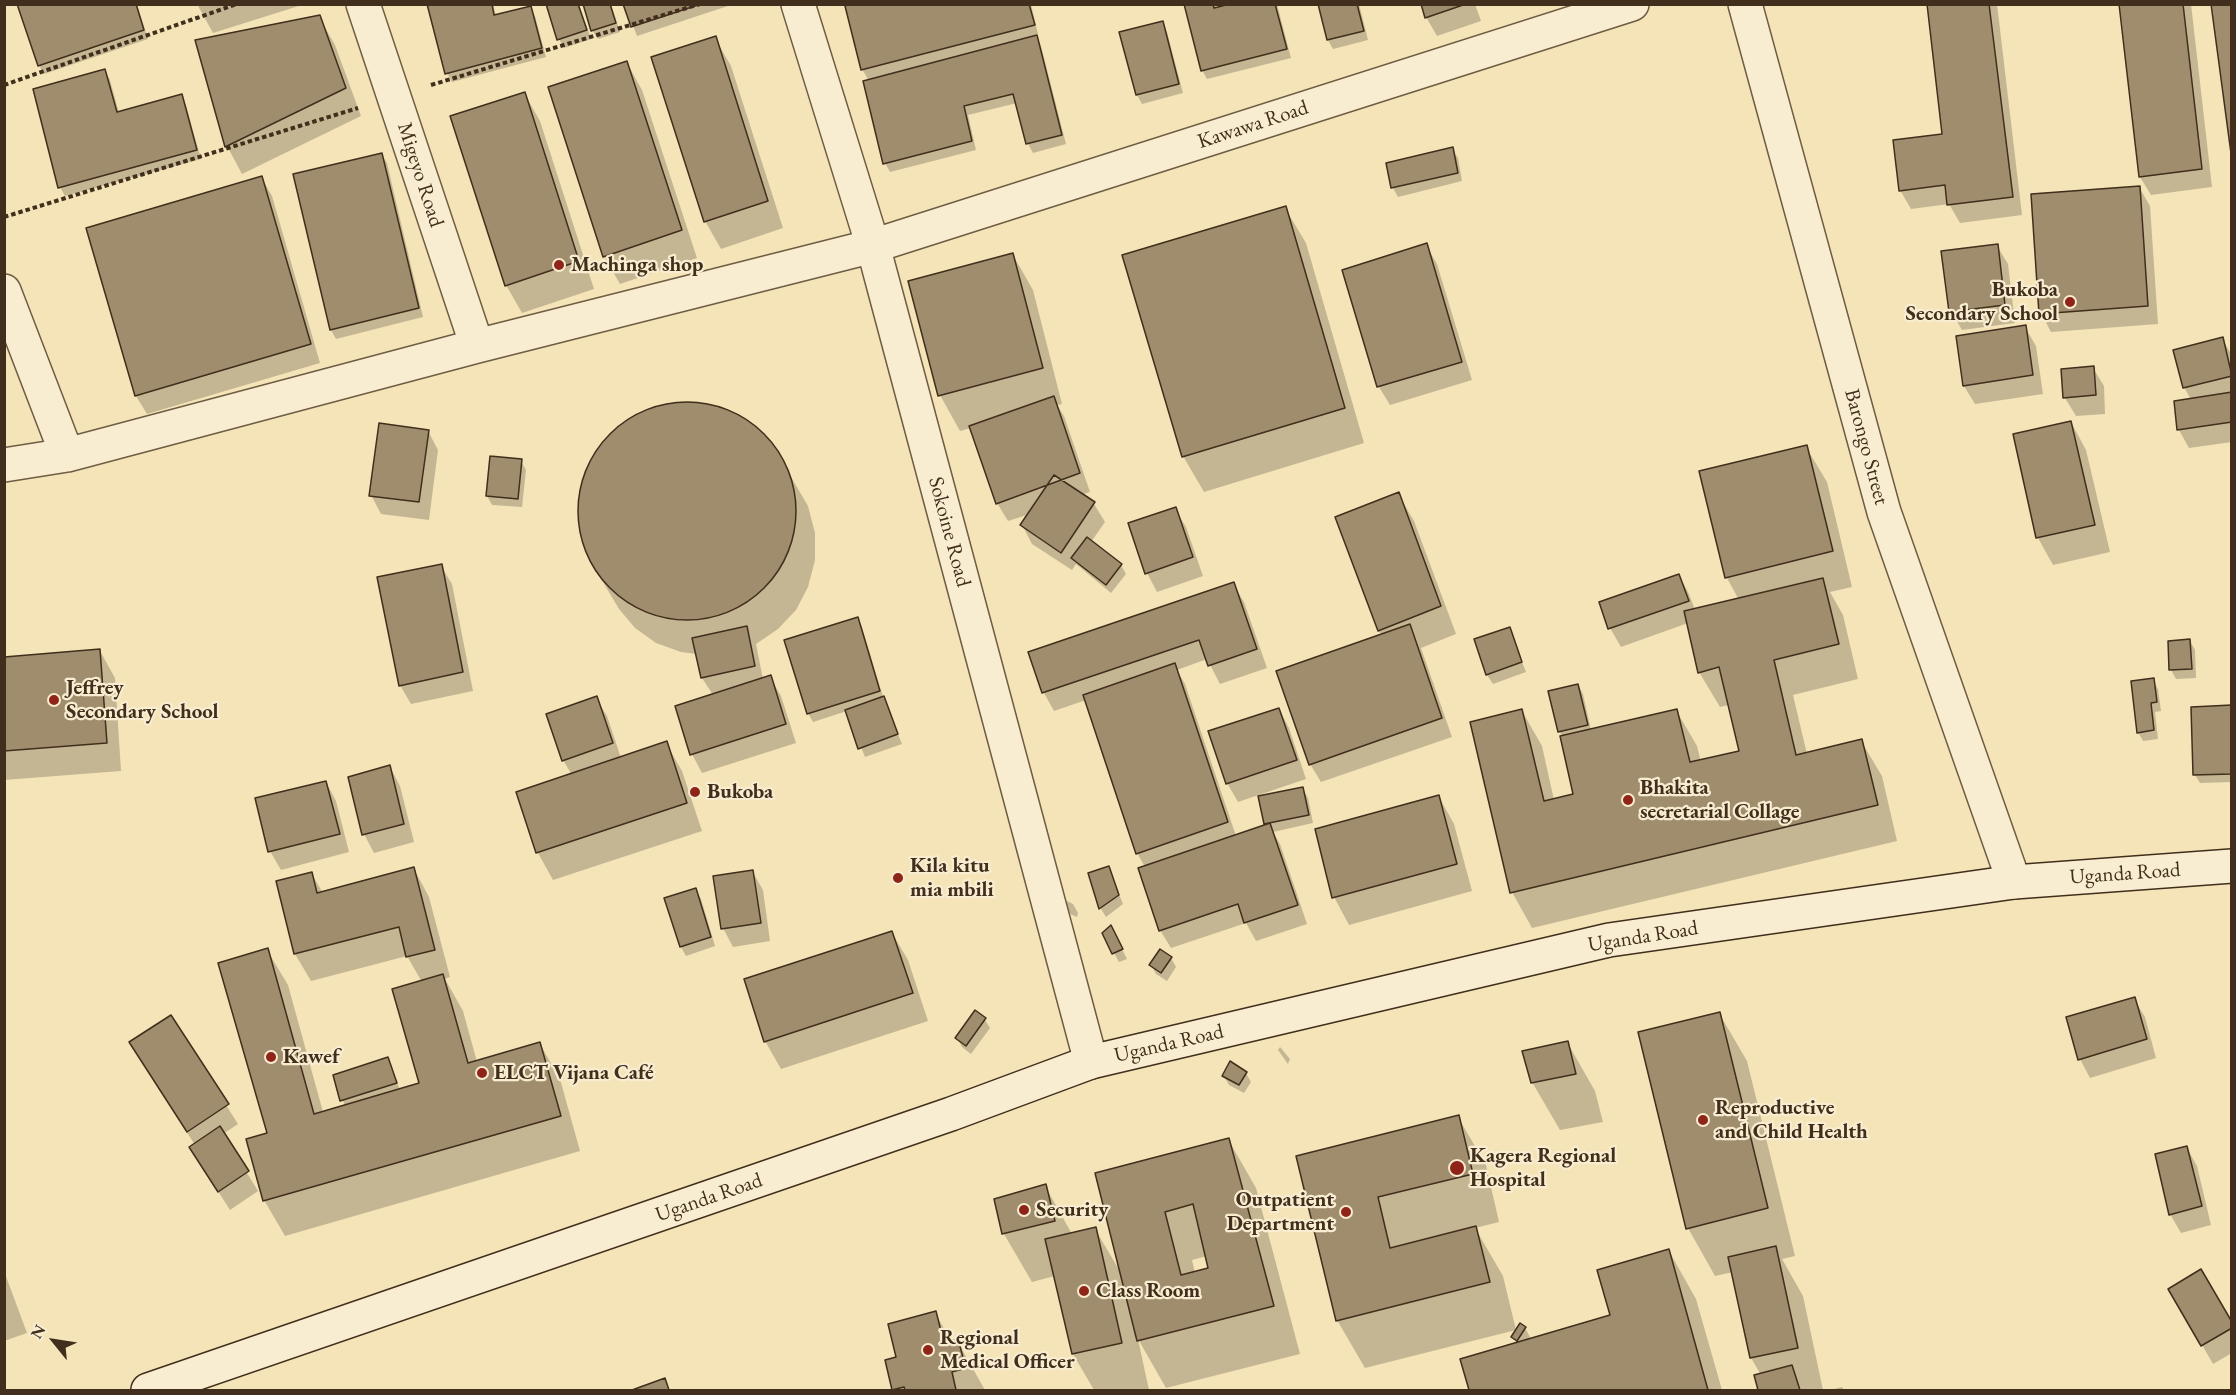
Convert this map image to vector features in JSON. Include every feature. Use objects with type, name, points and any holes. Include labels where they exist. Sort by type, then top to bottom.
[{"type":"street","name":"Migeyo Road","points":[[363,4],[477,346]]},
{"type":"street","name":"Sokoine Road","points":[[798,4],[873,246],[1091,1062]]},
{"type":"street","name":"Kawawa Road","points":[[4,465],[67,455],[477,346],[873,246],[1632,4]]},
{"type":"street","name":"Barongo Street","points":[[1745,4],[1884,512],[2014,882]]},
{"type":"street","points":[[4,291],[67,455]]},
{"type":"street","name":"Uganda Road","points":[[153,1390],[951,1114],[1091,1062],[1609,940],[2014,882],[2232,866]]},
{"type":"path","points":[[4,85],[237,4]]},
{"type":"path","points":[[4,217],[700,4]]},
{"type":"building","points":[[17,4],[136,4],[144,30],[38,66]]},
{"type":"building","points":[[427,4],[492,4],[494,15],[531,6],[542,48],[445,74]]},
{"type":"building","points":[[546,4],[578,4],[587,30],[557,40]]},
{"type":"building","points":[[583,4],[610,4],[616,23],[591,31]]},
{"type":"building","points":[[623,4],[701,4],[631,27]]},
{"type":"building","points":[[850,4],[1029,4],[1035,25],[861,70],[845,6]]},
{"type":"building","points":[[1184,4],[1213,4],[1214,8],[1230,4],[1275,4],[1287,49],[1201,71]]},
{"type":"building","points":[[1318,4],[1357,4],[1364,31],[1327,40]]},
{"type":"building","points":[[1421,4],[1466,4],[1425,18]]},
{"type":"building","points":[[1927,4],[1989,4],[2013,197],[1947,205],[1945,185],[1899,191],[1893,140],[1942,134]]},
{"type":"building","points":[[2119,4],[2183,4],[2202,169],[2139,177]]},
{"type":"building","points":[[2211,4],[2232,4],[2232,161]]},
{"type":"building","points":[[320,15],[346,88],[225,147],[195,40]]},
{"type":"building","points":[[1163,21],[1179,84],[1136,95],[1119,32]]},
{"type":"building","points":[[1037,35],[1062,135],[1026,144],[1013,94],[964,106],[972,141],[883,164],[863,81]]},
{"type":"building","points":[[716,36],[768,201],[704,222],[651,57]]},
{"type":"building","points":[[627,61],[682,230],[603,257],[548,87]]},
{"type":"building","points":[[105,69],[117,112],[182,94],[197,150],[58,188],[33,89]]},
{"type":"building","points":[[525,92],[579,261],[505,286],[450,116]]},
{"type":"building","points":[[1453,147],[1458,173],[1391,188],[1386,163]]},
{"type":"building","points":[[382,153],[419,308],[330,330],[293,174]]},
{"type":"building","points":[[262,176],[311,344],[135,396],[86,228]]},
{"type":"building","points":[[2140,186],[2148,306],[2039,314],[2031,194]]},
{"type":"building","points":[[1286,206],[1345,408],[1182,457],[1122,255]]},
{"type":"building","points":[[1427,243],[1462,362],[1377,387],[1342,270]]},
{"type":"building","points":[[1998,244],[2005,305],[1949,312],[1941,251]]},
{"type":"building","points":[[1013,253],[1043,368],[938,396],[908,281]]},
{"type":"building","points":[[2026,325],[2033,375],[1963,386],[1956,336]]},
{"type":"building","points":[[2223,337],[2232,376],[2183,388],[2173,350]]},
{"type":"building","points":[[2094,366],[2096,395],[2063,398],[2061,369]]},
{"type":"building","points":[[2232,392],[2232,422],[2177,430],[2174,401]]},
{"type":"building","points":[[1054,396],[1080,473],[996,504],[969,426]]},
{"type":"building","points":[[687,402],[708,404],[729,410],[748,420],[764,434],[778,450],[788,469],[794,490],[796,511],[794,532],[788,553],[778,572],[764,588],[748,602],[729,612],[708,618],[687,620],[666,618],[645,612],[626,602],[610,588],[596,572],[586,553],[580,532],[578,511],[580,490],[586,469],[596,450],[610,434],[626,420],[645,410],[666,404]]},
{"type":"building","points":[[2071,421],[2095,525],[2036,538],[2013,434]]},
{"type":"building","points":[[379,423],[429,430],[419,502],[369,496]]},
{"type":"building","points":[[1807,445],[1833,551],[1725,578],[1699,471]]},
{"type":"building","points":[[490,456],[522,459],[518,499],[486,496]]},
{"type":"building","points":[[1054,475],[1095,502],[1061,553],[1020,525]]},
{"type":"building","points":[[1399,492],[1441,606],[1378,631],[1335,517]]},
{"type":"building","points":[[1176,507],[1193,557],[1145,574],[1128,523]]},
{"type":"building","points":[[1087,537],[1122,564],[1106,585],[1071,558]]},
{"type":"building","points":[[442,564],[463,672],[399,686],[377,577]]},
{"type":"building","points":[[1679,574],[1689,601],[1608,629],[1599,602]]},
{"type":"building","points":[[1823,578],[1839,644],[1774,660],[1796,755],[1862,739],[1878,805],[1510,893],[1470,722],[1522,709],[1544,801],[1573,794],[1560,736],[1677,709],[1690,762],[1739,751],[1719,667],[1698,673],[1684,611]]},
{"type":"building","points":[[1234,582],[1257,649],[1208,666],[1199,640],[1042,693],[1028,652]]},
{"type":"building","points":[[858,617],[880,691],[807,714],[784,640]]},
{"type":"building","points":[[1410,624],[1442,718],[1309,765],[1276,671]]},
{"type":"building","points":[[747,626],[755,666],[701,678],[692,638]]},
{"type":"building","points":[[1510,627],[1522,662],[1486,675],[1474,639]]},
{"type":"building","points":[[2190,639],[2192,669],[2169,670],[2168,641]]},
{"type":"building","name":"Jeffrey Secondary School","points":[[100,649],[107,743],[4,751],[4,657]]},
{"type":"building","points":[[1175,663],[1228,822],[1136,854],[1083,695]]},
{"type":"building","points":[[771,675],[786,724],[690,755],[675,706]]},
{"type":"building","points":[[2154,678],[2157,702],[2151,703],[2154,730],[2137,733],[2131,681]]},
{"type":"building","points":[[1578,684],[1588,725],[1558,732],[1548,691]]},
{"type":"building","points":[[597,696],[613,743],[562,761],[546,714]]},
{"type":"building","points":[[884,696],[898,734],[858,749],[845,710]]},
{"type":"building","points":[[2232,705],[2232,774],[2193,775],[2191,707]]},
{"type":"building","points":[[1279,708],[1297,760],[1226,784],[1208,731]]},
{"type":"building","points":[[667,741],[687,803],[536,853],[516,792]]},
{"type":"building","points":[[390,765],[404,824],[362,835],[348,777]]},
{"type":"building","points":[[326,781],[340,834],[268,852],[255,798]]},
{"type":"building","points":[[1303,787],[1309,815],[1264,824],[1258,796]]},
{"type":"building","points":[[1439,795],[1457,864],[1332,898],[1315,829]]},
{"type":"building","points":[[1270,823],[1298,905],[1244,923],[1238,904],[1159,931],[1138,868]]},
{"type":"building","points":[[1109,866],[1119,895],[1099,909],[1088,873]]},
{"type":"building","points":[[414,867],[435,950],[406,957],[399,927],[294,954],[276,881],[312,872],[317,893]]},
{"type":"building","points":[[753,870],[761,923],[721,929],[713,876]]},
{"type":"building","points":[[696,888],[711,937],[680,947],[664,898]]},
{"type":"building","points":[[1111,925],[1123,949],[1112,954],[1102,933]]},
{"type":"building","points":[[892,931],[913,993],[764,1042],[744,979]]},
{"type":"building","name":"ELCT Vijana Café","points":[[268,948],[314,1114],[419,1083],[392,989],[443,974],[468,1063],[540,1042],[561,1116],[263,1201],[246,1139],[267,1133],[218,963]]},
{"type":"building","points":[[1160,949],[1172,957],[1161,973],[1149,965]]},
{"type":"building","points":[[2135,997],[2147,1039],[2078,1060],[2066,1017]]},
{"type":"building","points":[[975,1010],[986,1018],[966,1046],[955,1038]]},
{"type":"building","name":"Reproductive and Child Health","points":[[1720,1012],[1768,1208],[1686,1229],[1638,1032]]},
{"type":"building","points":[[171,1015],[229,1104],[187,1132],[129,1042]]},
{"type":"building","points":[[1568,1041],[1576,1074],[1531,1083],[1522,1051]]},
{"type":"building","points":[[388,1057],[397,1083],[340,1101],[333,1075]]},
{"type":"building","points":[[1230,1061],[1247,1072],[1239,1085],[1222,1076]]},
{"type":"building","name":"Outpatient Department","points":[[1459,1115],[1473,1174],[1378,1197],[1390,1248],[1476,1226],[1490,1282],[1336,1321],[1296,1156]]},
{"type":"building","points":[[220,1126],[249,1171],[218,1192],[189,1147]]},
{"type":"building","points":[[1229,1138],[1274,1306],[1137,1341],[1095,1173]],"holes":[[[1193,1204],[1208,1268],[1181,1275],[1165,1212]]]},
{"type":"building","points":[[2187,1146],[2202,1206],[2169,1215],[2155,1154]]},
{"type":"building","name":"Security","points":[[1046,1184],[1055,1221],[1002,1234],[994,1199]]},
{"type":"building","name":"Class Room","points":[[1096,1227],[1122,1343],[1072,1354],[1045,1239]]},
{"type":"building","points":[[1776,1246],[1798,1348],[1750,1358],[1728,1257]]},
{"type":"building","points":[[1669,1249],[1708,1390],[1469,1390],[1460,1359],[1610,1315],[1597,1270]]},
{"type":"building","points":[[2201,1269],[2232,1322],[2232,1328],[2201,1346],[2168,1289]]},
{"type":"building","name":"Regional Medical Officer","points":[[936,1311],[944,1343],[958,1339],[966,1368],[952,1372],[956,1390],[905,1390],[904,1387],[892,1390],[885,1360],[896,1357],[888,1324]]},
{"type":"building","points":[[1520,1323],[1526,1327],[1517,1341],[1511,1337]]},
{"type":"building","points":[[1792,1365],[1800,1390],[1758,1390],[1754,1375]]},
{"type":"building","points":[[665,1378],[669,1390],[632,1390]]},
{"type":"place","name":"Machinga shop","points":[[559,265]]},
{"type":"place","name":"Bukoba Secondary School","points":[[2070,302]]},
{"type":"place","name":"Jeffrey Secondary School","points":[[54,700]]},
{"type":"place","name":"Bukoba","points":[[695,792]]},
{"type":"place","name":"Bhakita secretarial Collage","points":[[1628,800]]},
{"type":"place","name":"Kila kitu mia mbili","points":[[898,878]]},
{"type":"place","name":"Kawef","points":[[271,1057]]},
{"type":"place","name":"ELCT Vijana Café","points":[[482,1073]]},
{"type":"place","name":"Reproductive and Child Health","points":[[1703,1120]]},
{"type":"place","name":"Kagera Regional Hospital","points":[[1457,1168]]},
{"type":"place","name":"Security","points":[[1024,1210]]},
{"type":"place","name":"Outpatient Department","points":[[1346,1212]]},
{"type":"place","name":"Class Room","points":[[1084,1291]]},
{"type":"place","name":"Regional Medical Officer","points":[[928,1350]]}]
